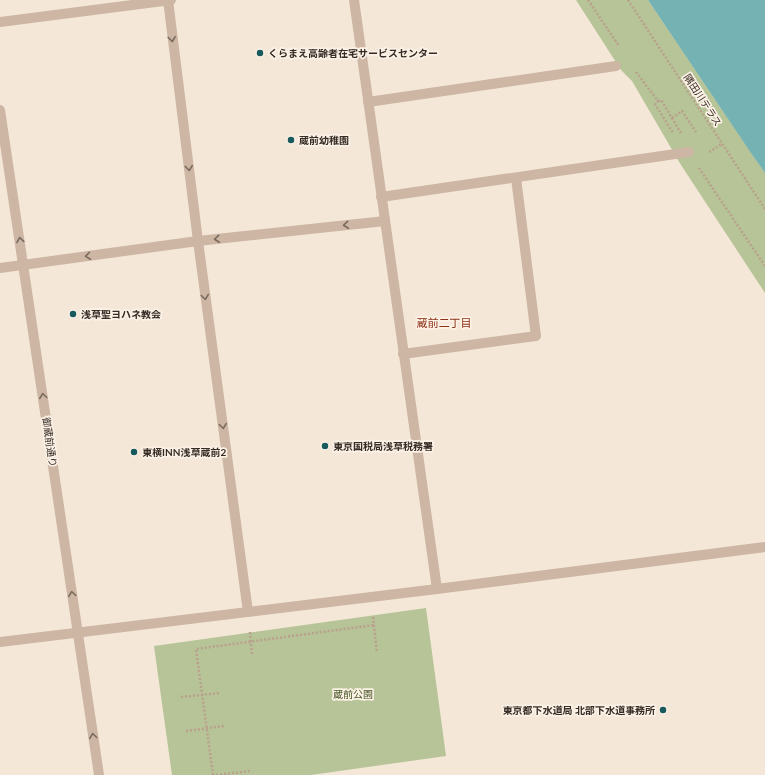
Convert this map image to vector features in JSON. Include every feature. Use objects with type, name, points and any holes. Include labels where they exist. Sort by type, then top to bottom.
[{"type":"street","points":[[168,0],[198,241],[248,612]]},
{"type":"street","points":[[0,22],[171,0]]},
{"type":"street","points":[[354,0],[437,589]]},
{"type":"street","points":[[368,102],[616,66]]},
{"type":"street","name":"御蔵前通り","points":[[0,110],[99,775]]},
{"type":"street","points":[[381,197],[689,152]]},
{"type":"street","points":[[403,354],[536,336],[516,178]]},
{"type":"street","points":[[0,268],[24,266],[198,241],[385,221]]},
{"type":"street","points":[[0,642],[765,548]]},
{"type":"path","name":"隅田川テラス","points":[[628,0],[765,209]]},
{"type":"path","points":[[658,101],[661,100],[682,135],[680,137]]},
{"type":"path","points":[[372,612],[377,653]]},
{"type":"path","points":[[250,770],[215,775],[196,648],[374,625]]},
{"type":"path","points":[[250,629],[252,655]]},
{"type":"path","points":[[182,697],[220,693]]},
{"type":"path","points":[[186,731],[224,726]]},
{"type":"green space","points":[[576,0],[648,0],[765,173],[765,293],[681,165],[632,81],[621,70]]},
{"type":"green space","name":"蔵前公園","points":[[426,608],[446,756],[311,775],[172,775],[154,646]]},
{"type":"water","points":[[648,0],[765,0],[765,173],[751,153]]},
{"type":"place","name":"くらまえ高齢者在宅サービスセンター","points":[[260,53]]},
{"type":"place","name":"蔵前幼稚園","points":[[291,140]]},
{"type":"place","name":"浅草聖ヨハネ教会","points":[[73,314]]},
{"type":"place","name":"東京国税局浅草税務署","points":[[325,446]]},
{"type":"place","name":"東横INN浅草蔵前2","points":[[134,452]]},
{"type":"place","name":"東京都下水道局 北部下水道事務所","points":[[663,710]]},
{"type":"district","name":"蔵前二丁目","points":[[444,322]]}]
